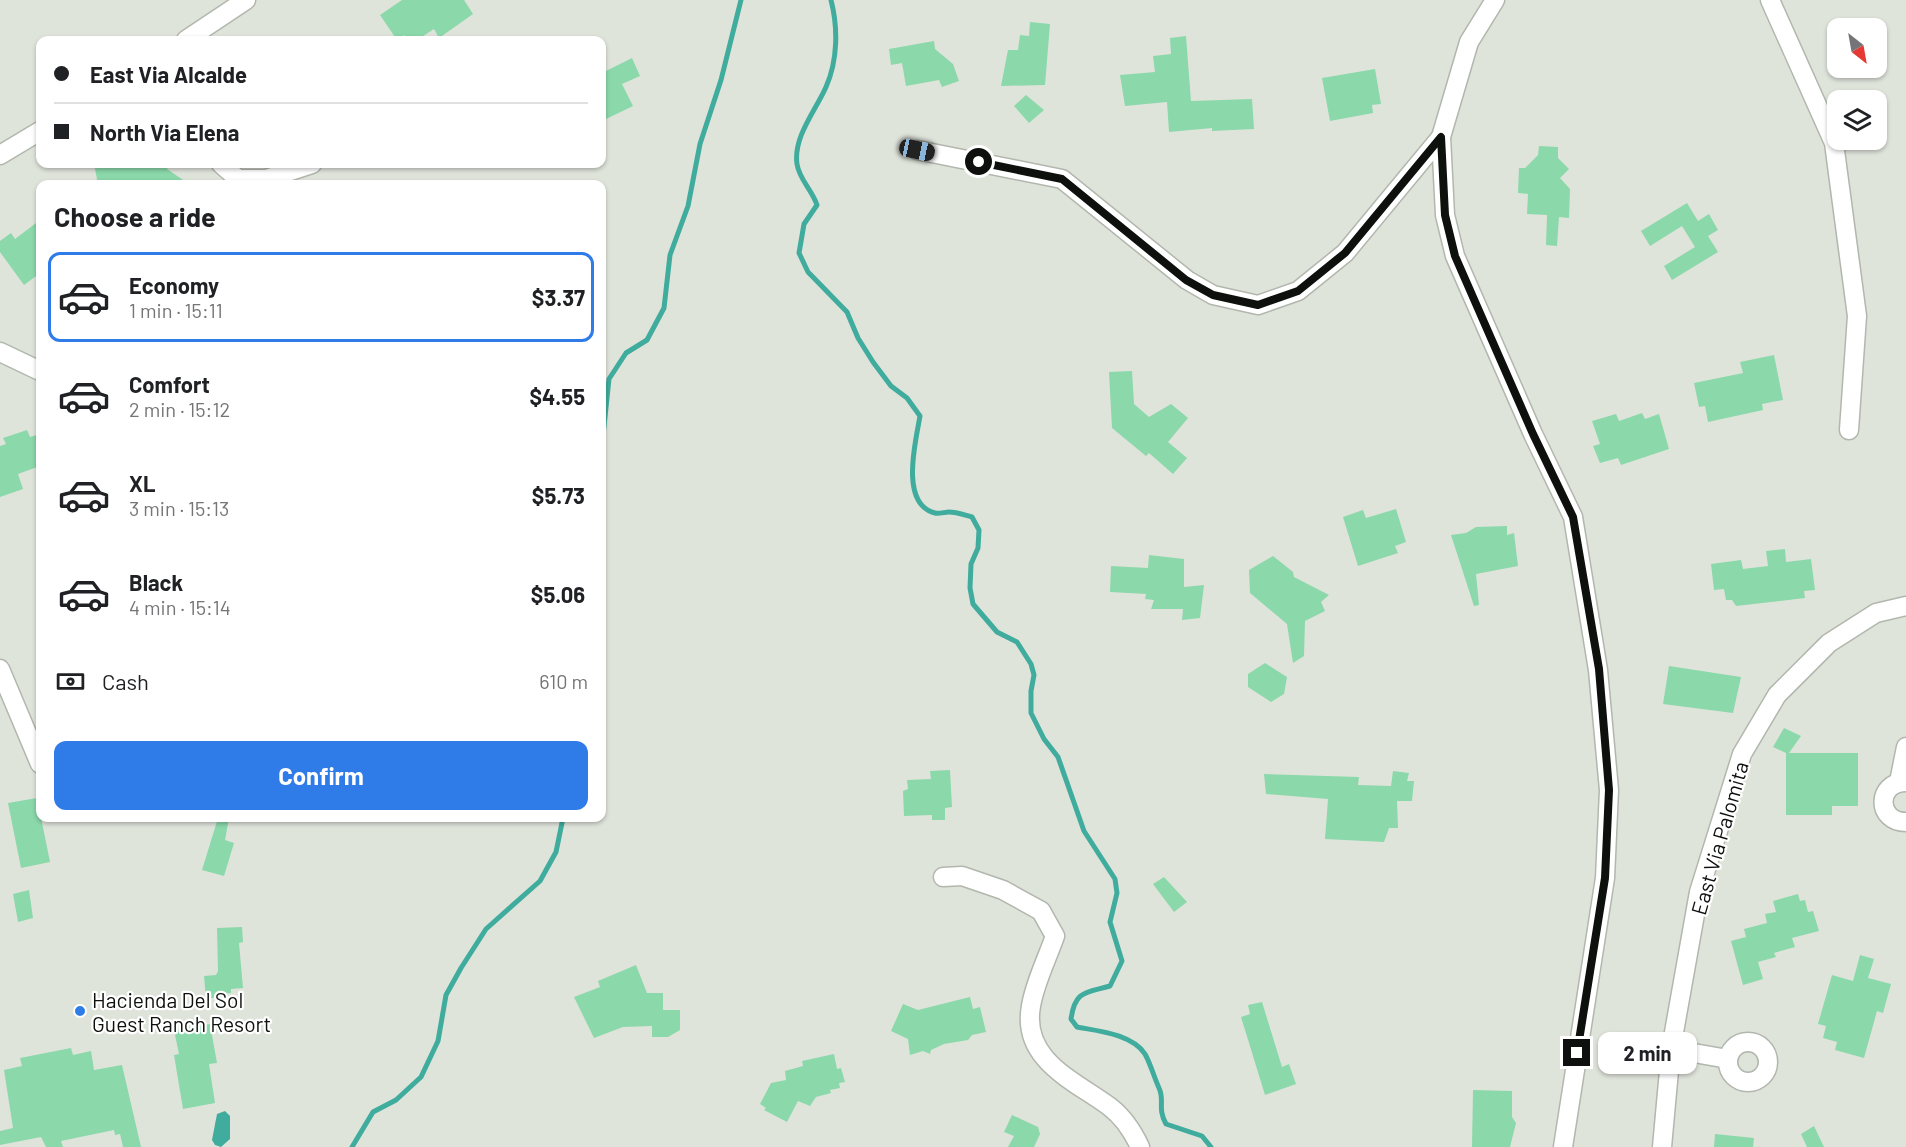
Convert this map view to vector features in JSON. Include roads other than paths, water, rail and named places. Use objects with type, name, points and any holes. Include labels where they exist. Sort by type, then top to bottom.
[{"type":"street","points":[[192,36],[246,0]]},
{"type":"street","points":[[1495,0],[1469,42],[1441,137],[1445,215],[1455,256],[1533,434],[1573,517],[1599,669],[1609,790],[1605,878],[1563,1147]]},
{"type":"street","points":[[1770,0],[1834,143],[1857,316],[1849,430]]},
{"type":"street","points":[[0,155],[36,133]]},
{"type":"street","points":[[917,150],[1062,179],[1186,280],[1213,295],[1258,305],[1298,291],[1345,253],[1441,137]]},
{"type":"street","points":[[224,168],[234,180]]},
{"type":"street","points":[[256,180],[300,168]]},
{"type":"street","points":[[0,352],[36,369]]},
{"type":"street","name":"East Via Palomita","points":[[1662,1147],[1671,1049],[1699,892],[1743,754],[1777,695],[1829,643],[1876,613],[1906,606]]},
{"type":"street","points":[[0,669],[36,754]]},
{"type":"street","points":[[1906,747],[1903,782],[1888,789],[1882,801],[1891,818],[1906,822]]},
{"type":"street","points":[[943,877],[962,876],[1003,890],[1041,910],[1055,936],[1030,1007],[1031,1030],[1051,1068],[1110,1107],[1127,1124],[1140,1147]]},
{"type":"street","points":[[1671,1049],[1728,1059]]},
{"type":"water","points":[[225,1111],[230,1116],[230,1139],[221,1147],[215,1145],[212,1140],[217,1114]]},
{"type":"waterway","points":[[606,407],[609,379],[626,353],[647,340],[664,308],[670,255],[688,206],[700,144],[721,80],[741,0]]},
{"type":"waterway","points":[[831,0],[836,32],[833,66],[826,87],[798,144],[797,164],[800,175],[817,205],[804,224],[799,253],[808,272],[847,312],[858,338],[873,362],[891,386],[907,398],[920,416],[912,470],[917,497],[924,507],[935,513],[952,512],[972,517],[979,530],[978,548],[971,564],[970,588],[973,604],[997,632],[1017,642],[1031,664],[1034,675],[1031,713],[1044,739],[1058,757],[1084,831],[1115,879],[1117,893],[1110,922],[1122,961],[1110,986],[1088,992],[1079,998],[1075,1003],[1071,1019],[1077,1027],[1114,1034],[1139,1047],[1147,1058],[1161,1092],[1162,1113],[1166,1124],[1202,1136],[1211,1147]]},
{"type":"waterway","points":[[352,1147],[373,1112],[396,1100],[421,1077],[438,1041],[446,995],[486,929],[540,881],[556,852],[562,822]]},
{"type":"place","name":"Hacienda Del Sol Guest Ranch Resort","points":[[80,1011]]}]
